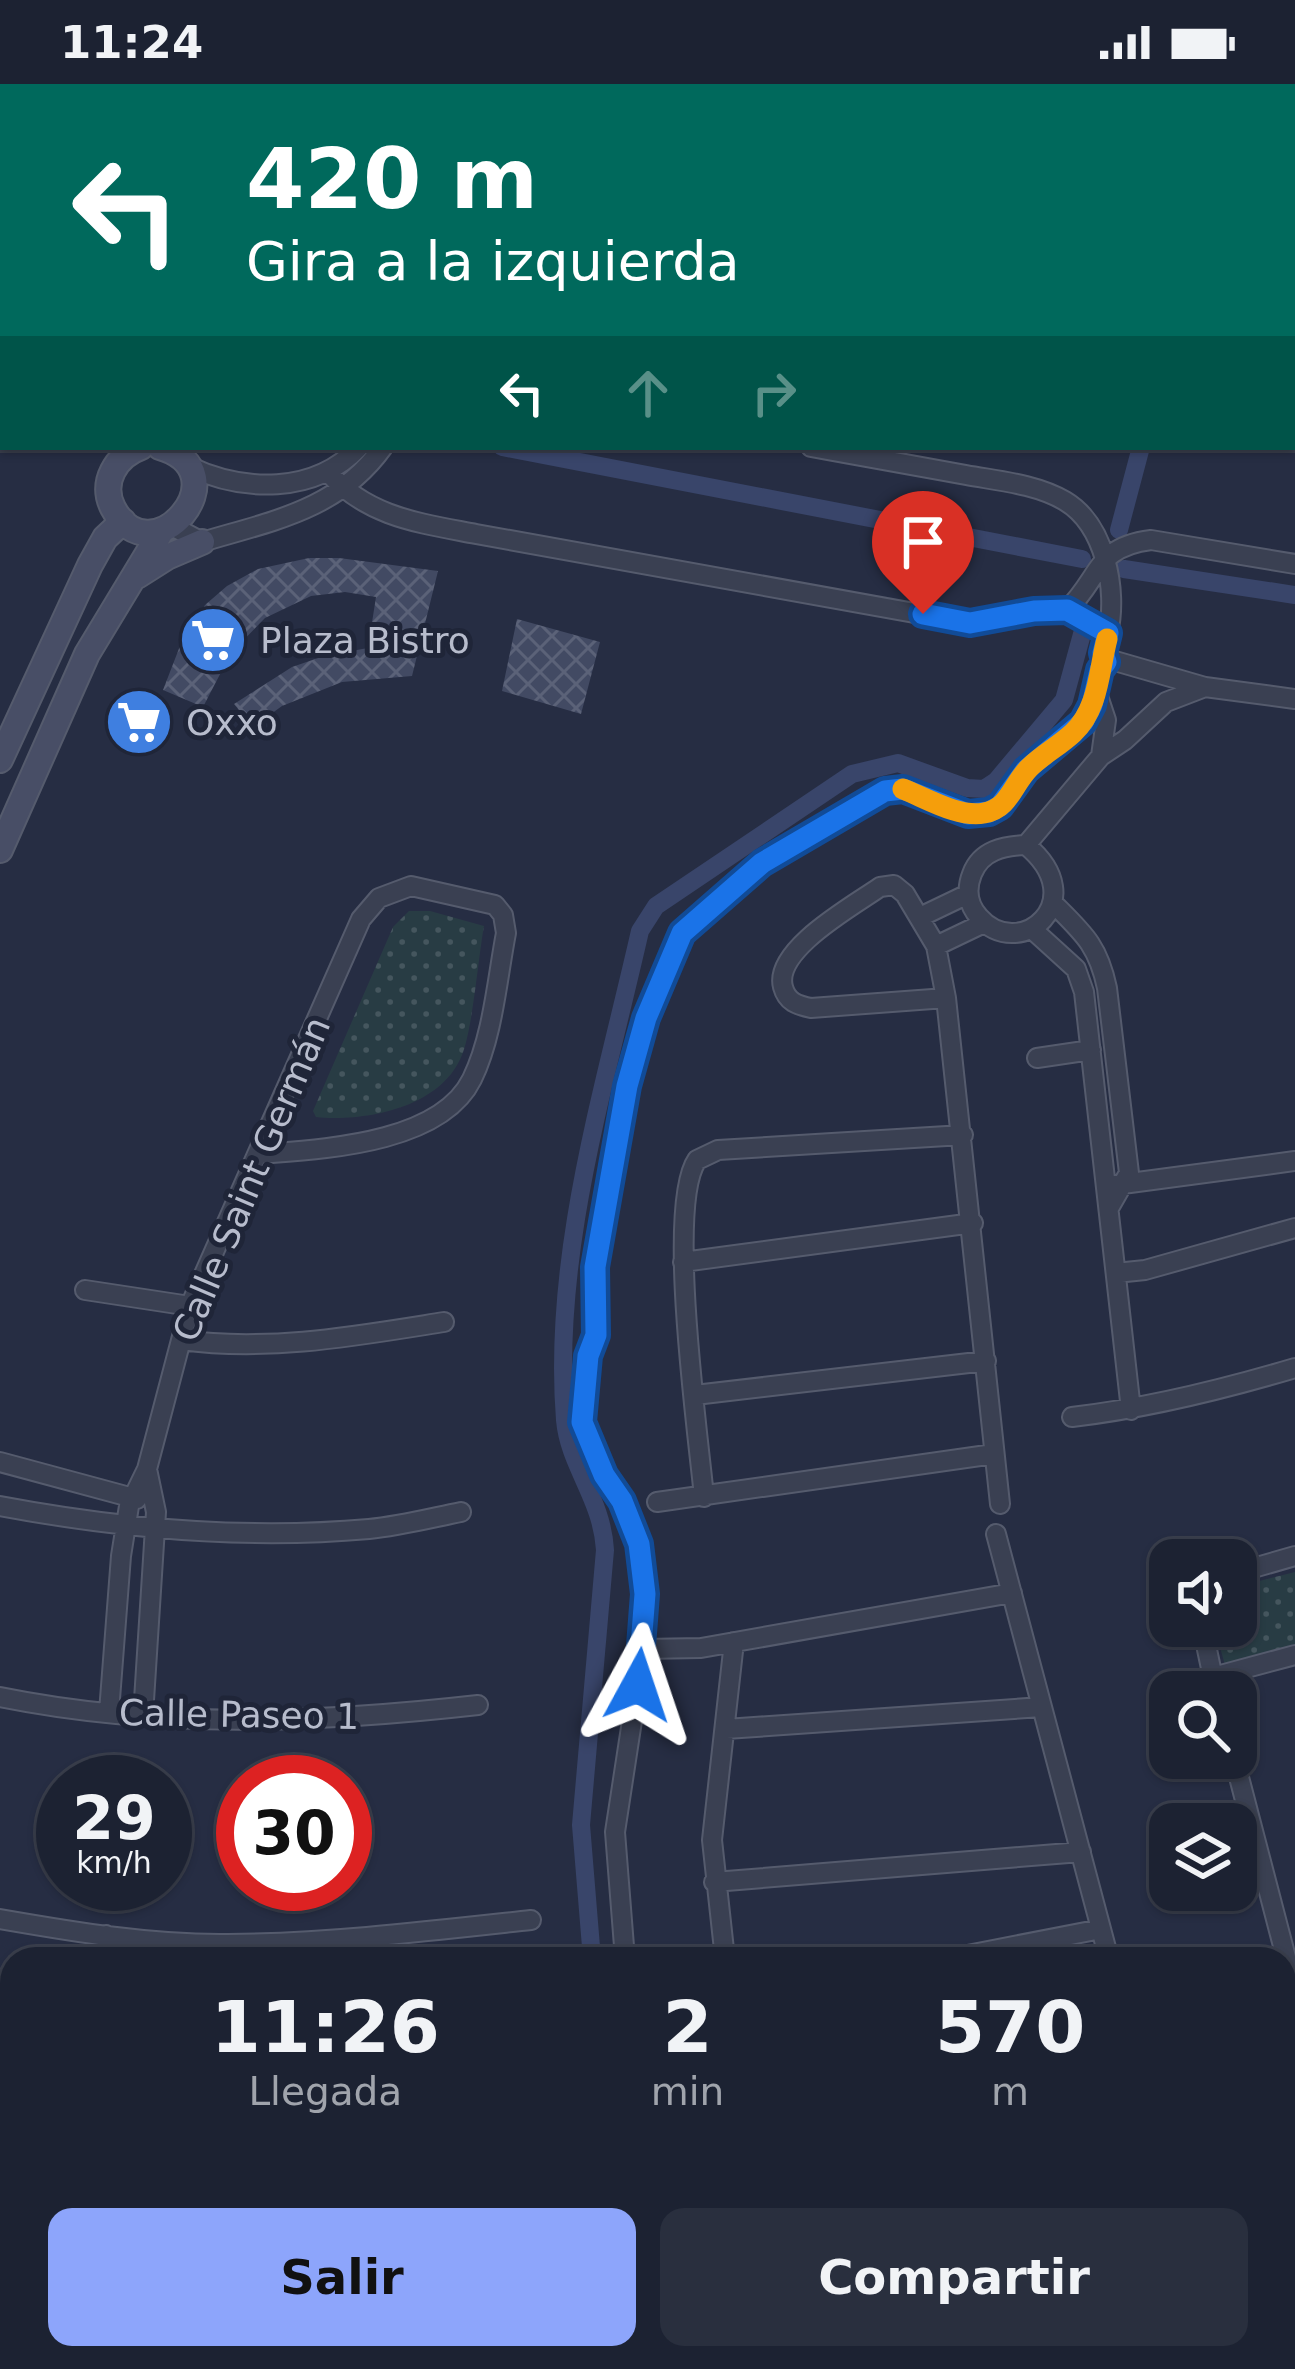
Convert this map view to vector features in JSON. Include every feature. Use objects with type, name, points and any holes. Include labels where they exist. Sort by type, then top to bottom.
[{"type":"main road","points":[[99,450],[112,470]]},
{"type":"main road","points":[[136,450],[112,470],[109,497],[123,520],[148,531],[167,528]]},
{"type":"main road","points":[[0,850],[87,654],[126,585],[167,528],[190,506],[193,479],[188,466],[168,450]]},
{"type":"main road","points":[[0,760],[90,565],[105,538],[123,520]]},
{"type":"main road","points":[[126,585],[166,557],[202,542]]},
{"type":"street","points":[[188,466],[242,486],[272,486],[328,472],[355,450]]},
{"type":"street","points":[[167,528],[202,542],[287,519],[343,489],[380,450]]},
{"type":"street","points":[[828,450],[1024,486],[1064,500],[1090,521],[1104,557],[1113,612],[1103,653],[1106,662]]},
{"type":"street","points":[[328,472],[366,506],[398,518],[970,623],[1067,610],[1108,633]]},
{"type":"street","points":[[1067,610],[1104,557],[1136,542],[1151,540],[1295,564]]},
{"type":"street","points":[[624,1947],[615,1832],[644,1649],[645,1594],[639,1544],[582,1422],[588,1356],[596,1335],[595,1267],[627,1086],[646,1018],[682,933],[762,863],[885,791],[903,789],[968,814],[1000,806],[1026,770],[1083,722],[1106,662],[1204,687],[1295,699]]},
{"type":"street","points":[[1027,845],[1050,869],[1053,903],[1032,928],[999,932],[973,910],[968,894],[978,862],[992,851],[1027,845],[1101,756],[1166,702],[1204,687]]},
{"type":"street","points":[[1096,690],[1106,720],[1101,756]]},
{"type":"street","points":[[946,998],[811,1008],[796,1005],[784,994],[781,979],[784,962],[797,947],[880,887],[894,885],[936,946],[946,998],[963,1135],[1000,1504]]},
{"type":"street","name":"Calle Saint Germán","points":[[109,1712],[125,1527],[132,1495],[147,1469],[190,1306],[362,919],[379,898],[400,889],[428,887],[487,901],[503,915],[506,933],[481,1058],[458,1102],[424,1123],[353,1144],[260,1154]]},
{"type":"street","points":[[920,917],[968,894]]},
{"type":"street","points":[[1053,903],[1088,937],[1101,958],[1129,1173],[1116,1185]]},
{"type":"street","points":[[936,946],[984,923]]},
{"type":"street","points":[[1032,928],[1076,969],[1084,992],[1116,1185],[1109,1208],[1131,1410]]},
{"type":"street","points":[[1037,1058],[1090,1050]]},
{"type":"street","points":[[704,1497],[683,1262],[690,1170],[706,1153],[963,1135]]},
{"type":"street","points":[[1116,1185],[1295,1161]]},
{"type":"street","points":[[683,1262],[973,1223]]},
{"type":"street","points":[[1116,1273],[1145,1270],[1295,1228]]},
{"type":"street","points":[[85,1290],[190,1306]]},
{"type":"street","points":[[181,1340],[229,1347],[443,1322]]},
{"type":"street","points":[[695,1395],[986,1361]]},
{"type":"street","points":[[1072,1417],[1208,1394],[1295,1369]]},
{"type":"street","points":[[657,1502],[994,1454]]},
{"type":"street","points":[[0,1462],[132,1495],[161,1524]]},
{"type":"street","name":"Calle Saint Germán","points":[[142,1716],[161,1524],[147,1469]]},
{"type":"street","points":[[0,1505],[125,1527],[161,1524],[251,1533],[373,1528],[460,1512]]},
{"type":"street","points":[[996,1534],[1106,1947]]},
{"type":"street","points":[[1257,1567],[1295,1556]]},
{"type":"street","points":[[644,1649],[701,1648],[1012,1593]]},
{"type":"street","points":[[722,1947],[712,1840],[734,1642]]},
{"type":"street","points":[[1252,1671],[1295,1655]]},
{"type":"street","name":"Calle Paseo 1","points":[[0,1696],[142,1716],[300,1720],[478,1705]]},
{"type":"street","points":[[726,1729],[1042,1707]]},
{"type":"street","points":[[1239,1779],[1283,1947]]},
{"type":"street","points":[[714,1882],[1081,1852]]},
{"type":"street","points":[[0,1918],[170,1947]]},
{"type":"street","points":[[240,1947],[531,1920]]},
{"type":"street","points":[[1008,1947],[1101,1929]]},
{"type":"street","points":[[106,1935],[110,1947]]},
{"type":"shaded area","points":[[409,911],[430,911],[484,926],[462,1055],[437,1088],[400,1108],[357,1117],[316,1117],[313,1111],[393,927]]},
{"type":"shaded area","points":[[1295,1572],[1295,1644],[1225,1665],[1220,1647],[1257,1647],[1257,1582]]},
{"type":"building","name":"Plaza Bistro","points":[[309,558],[438,571],[412,676],[342,682],[282,706],[253,727],[234,704],[292,667],[368,648],[376,597],[345,592],[311,596],[265,618],[231,653],[203,707],[163,690],[180,646],[205,605],[258,569]]},
{"type":"building","points":[[517,619],[600,642],[581,714],[502,691]]},
{"type":"waterway","points":[[518,450],[1082,559]]},
{"type":"waterway","points":[[1119,530],[1140,450]]},
{"type":"waterway","points":[[1124,569],[1295,595]]},
{"type":"waterway","points":[[591,1947],[581,1825],[605,1550],[598,1514],[568,1437],[563,1358],[566,1296],[584,1173],[640,931],[656,906],[852,774],[898,763],[967,788],[984,789],[996,781],[1064,700],[1082,634]]},
{"type":"slow traffic","points":[[903,789],[968,814],[989,812],[1007,801],[1026,770],[1083,722],[1106,662],[1107,639]]},
{"type":"place","name":"Plaza Bistro","points":[[213,640]]},
{"type":"place","name":"Oxxo","points":[[139,722]]},
{"type":"route","points":[[638,1685],[645,1594],[639,1544],[582,1422],[588,1356],[596,1335],[595,1267],[627,1086],[646,1018],[682,933],[762,863],[885,791],[903,789],[968,814],[1000,806],[1026,770],[1083,722],[1106,662],[1103,653],[1108,633],[1067,610],[970,623],[923,614]]}]
